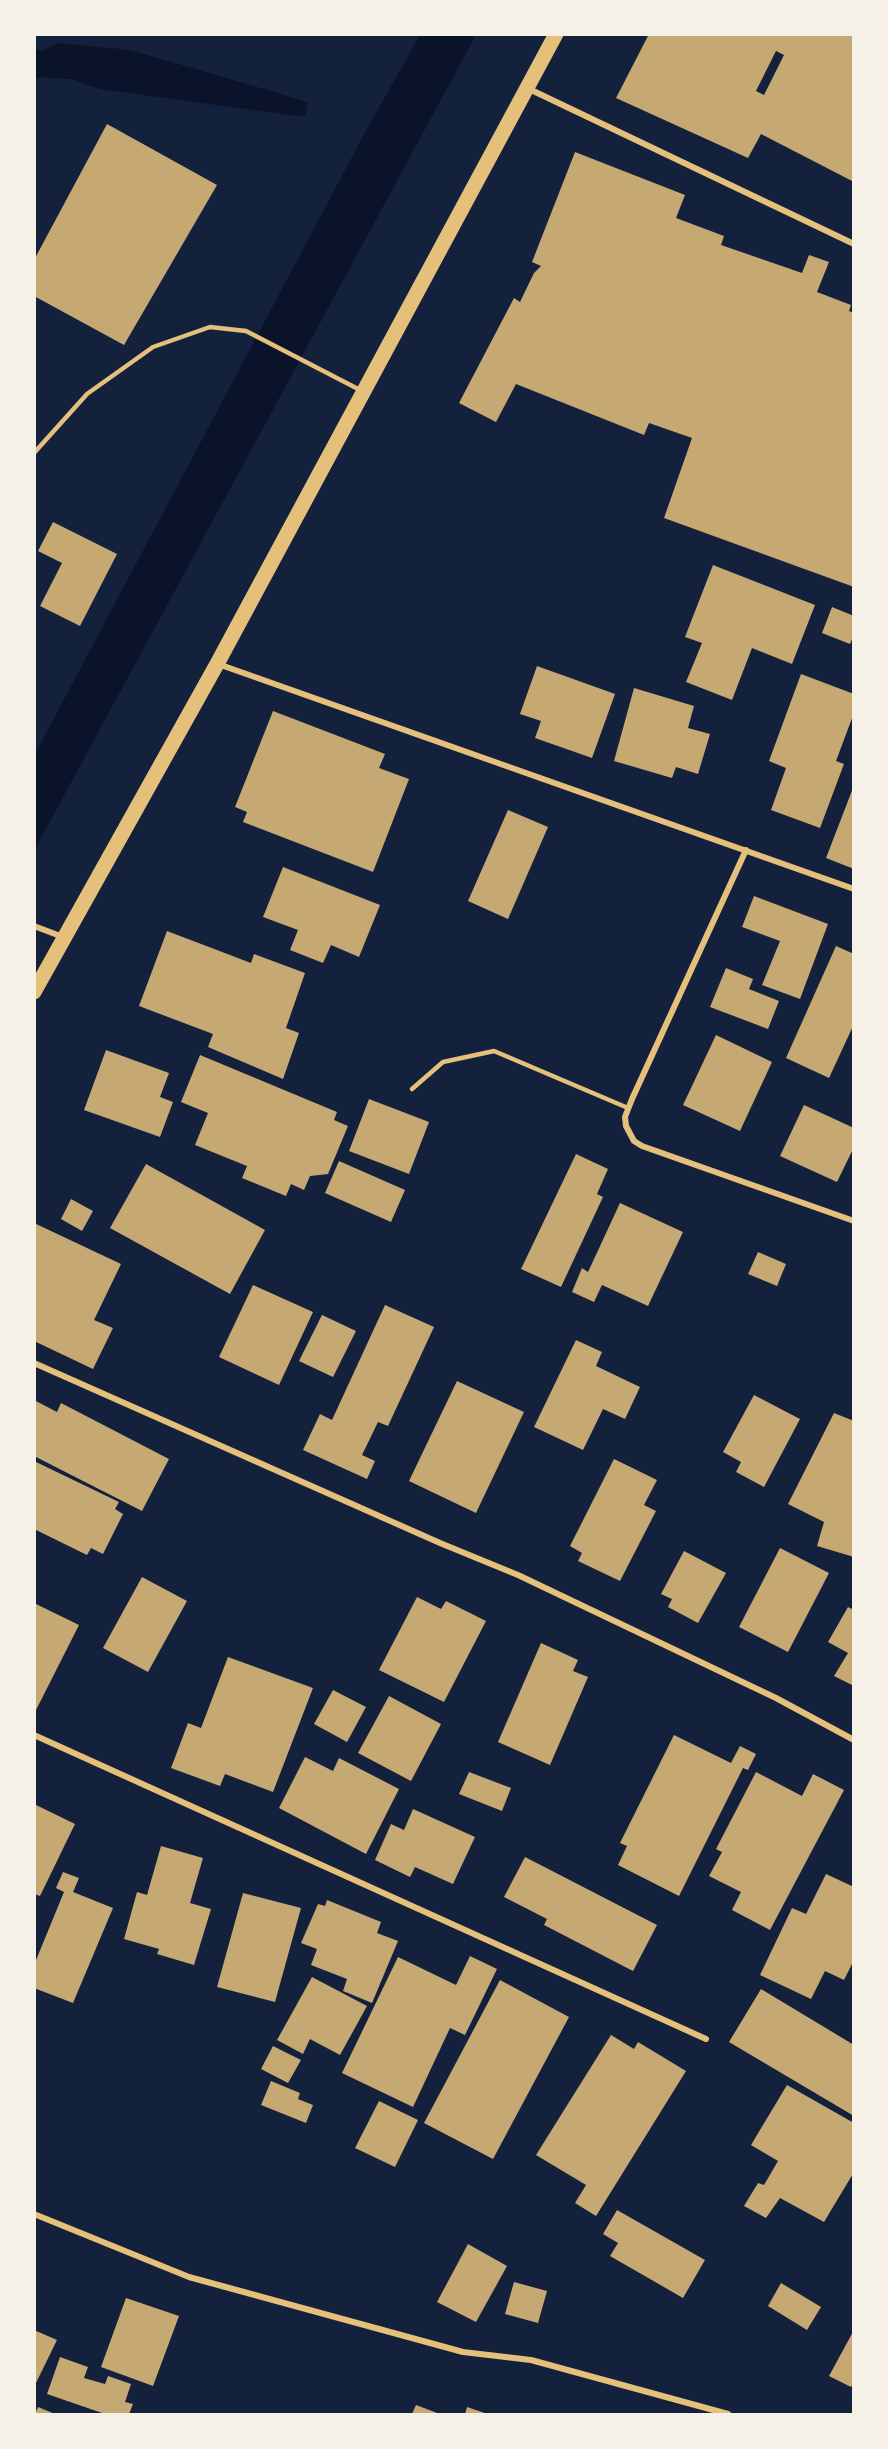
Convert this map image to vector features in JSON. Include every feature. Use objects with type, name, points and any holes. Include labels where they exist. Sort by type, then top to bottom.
[{"type":"main road","points":[[34,992],[217,664],[556,34]]},
{"type":"street","points":[[527,88],[854,244]]},
{"type":"street","points":[[217,664],[854,889]]},
{"type":"street","points":[[746,850],[628,1108],[626,1126],[634,1141],[642,1146],[854,1221]]},
{"type":"street","points":[[34,926],[63,937]]},
{"type":"street","points":[[34,1363],[440,1543],[518,1575],[776,1698],[854,1740]]},
{"type":"street","points":[[34,1735],[706,2039]]},
{"type":"street","points":[[34,2214],[189,2277],[464,2352],[531,2360],[728,2415]]},
{"type":"lane","points":[[34,453],[87,394],[153,347],[210,327],[246,331],[363,392]]},
{"type":"lane","points":[[412,1089],[444,1062],[494,1051],[628,1108]]},
{"type":"water","points":[[420,35],[476,35],[35,849],[35,754],[369,125]]},
{"type":"water","points":[[59,43],[131,50],[308,102],[305,117],[99,89],[71,79],[38,77],[35,81],[35,49],[42,51]]},
{"type":"building","points":[[649,34],[854,34],[854,182],[761,134],[748,158],[616,98]],"holes":[[[776,51],[784,55],[764,95],[756,91]]]},
{"type":"building","points":[[107,124],[217,185],[124,345],[34,296],[34,260]]},
{"type":"building","points":[[575,152],[685,195],[676,218],[724,236],[721,245],[802,273],[809,255],[829,262],[817,292],[851,305],[849,311],[854,313],[854,587],[664,518],[692,438],[649,423],[644,435],[516,384],[496,422],[459,403],[514,298],[520,302],[534,273],[541,266],[532,262]]},
{"type":"building","points":[[53,522],[117,554],[80,626],[40,606],[62,563],[38,551]]},
{"type":"building","points":[[713,565],[815,605],[792,664],[752,648],[732,700],[686,682],[702,643],[685,637]]},
{"type":"building","points":[[832,607],[854,616],[854,635],[850,644],[822,633]]},
{"type":"building","points":[[537,666],[615,694],[592,758],[535,738],[541,721],[520,714]]},
{"type":"building","points":[[801,674],[854,694],[854,713],[836,761],[844,764],[820,828],[771,810],[786,768],[769,761]]},
{"type":"building","points":[[634,688],[694,706],[688,728],[710,734],[698,774],[676,767],[672,778],[614,761]]},
{"type":"building","points":[[273,711],[385,754],[379,768],[409,779],[373,872],[243,822],[247,812],[235,807]]},
{"type":"building","points":[[854,788],[854,869],[826,858]]},
{"type":"building","points":[[508,810],[548,827],[508,919],[468,901]]},
{"type":"building","points":[[283,867],[380,905],[359,957],[331,945],[323,963],[290,950],[298,930],[263,917]]},
{"type":"building","points":[[754,896],[828,924],[800,999],[762,985],[780,941],[742,927]]},
{"type":"building","points":[[167,931],[251,963],[254,954],[305,973],[286,1028],[299,1033],[283,1079],[208,1047],[213,1034],[139,1006]]},
{"type":"building","points":[[836,946],[854,954],[854,1024],[829,1078],[786,1058]]},
{"type":"building","points":[[726,968],[753,979],[749,989],[779,1001],[768,1029],[710,1007]]},
{"type":"building","points":[[716,1035],[772,1062],[740,1131],[683,1105]]},
{"type":"building","points":[[106,1050],[169,1073],[160,1097],[173,1102],[160,1137],[84,1110]]},
{"type":"building","points":[[200,1055],[337,1112],[334,1120],[348,1126],[328,1174],[310,1176],[304,1190],[291,1184],[286,1196],[242,1178],[247,1166],[195,1145],[208,1113],[181,1102]]},
{"type":"building","points":[[369,1099],[429,1122],[409,1174],[349,1151]]},
{"type":"building","points":[[804,1105],[854,1128],[854,1147],[837,1182],[780,1156]]},
{"type":"building","points":[[576,1154],[608,1169],[597,1194],[603,1197],[561,1287],[521,1269]]},
{"type":"building","points":[[339,1161],[405,1190],[391,1222],[325,1193]]},
{"type":"building","points":[[146,1164],[265,1230],[230,1294],[110,1228]]},
{"type":"building","points":[[71,1199],[93,1211],[82,1231],[61,1219]]},
{"type":"building","points":[[620,1203],[683,1232],[648,1306],[602,1285],[594,1302],[572,1292],[582,1268],[588,1272]]},
{"type":"building","points":[[34,1223],[121,1264],[94,1320],[113,1328],[93,1369],[34,1341]]},
{"type":"building","points":[[758,1252],[786,1264],[777,1286],[748,1274]]},
{"type":"building","points":[[253,1285],[313,1312],[279,1385],[219,1357]]},
{"type":"building","points":[[385,1305],[434,1327],[388,1426],[378,1422],[362,1455],[375,1461],[367,1479],[303,1450],[320,1414],[332,1420]]},
{"type":"building","points":[[322,1315],[356,1331],[333,1377],[299,1361]]},
{"type":"building","points":[[576,1340],[602,1352],[596,1366],[640,1387],[625,1419],[603,1409],[583,1450],[534,1427]]},
{"type":"building","points":[[457,1381],[524,1412],[476,1513],[409,1481]]},
{"type":"building","points":[[754,1395],[800,1419],[764,1487],[736,1472],[741,1462],[723,1452]]},
{"type":"building","points":[[34,1400],[57,1412],[61,1403],[169,1459],[142,1511],[34,1456]]},
{"type":"building","points":[[834,1413],[854,1421],[854,1557],[817,1546],[824,1522],[788,1504]]},
{"type":"building","points":[[614,1459],[657,1480],[644,1505],[656,1511],[620,1581],[578,1561],[582,1553],[570,1546]]},
{"type":"building","points":[[34,1461],[119,1502],[115,1509],[123,1514],[103,1554],[91,1548],[87,1555],[34,1529]]},
{"type":"building","points":[[780,1548],[829,1573],[788,1652],[739,1627]]},
{"type":"building","points":[[684,1551],[726,1573],[698,1623],[668,1607],[672,1599],[661,1594]]},
{"type":"building","points":[[142,1577],[187,1601],[148,1672],[103,1648]]},
{"type":"building","points":[[417,1597],[441,1609],[446,1601],[486,1621],[444,1702],[379,1670]]},
{"type":"building","points":[[34,1603],[79,1625],[34,1714]]},
{"type":"building","points":[[848,1607],[854,1610],[854,1686],[834,1676],[848,1653],[828,1642]]},
{"type":"building","points":[[541,1643],[578,1660],[573,1671],[588,1677],[550,1765],[498,1742]]},
{"type":"building","points":[[228,1657],[313,1688],[273,1792],[225,1774],[220,1786],[171,1768],[188,1723],[201,1728]]},
{"type":"building","points":[[333,1690],[366,1707],[347,1742],[314,1724]]},
{"type":"building","points":[[389,1696],[441,1724],[411,1781],[358,1753]]},
{"type":"building","points":[[674,1735],[731,1763],[740,1746],[756,1754],[748,1770],[743,1768],[679,1896],[618,1865],[627,1846],[620,1843]]},
{"type":"building","points":[[305,1757],[333,1771],[339,1758],[399,1789],[366,1854],[279,1808]]},
{"type":"building","points":[[469,1772],[511,1788],[502,1811],[459,1794]]},
{"type":"building","points":[[756,1772],[802,1796],[813,1774],[844,1790],[770,1930],[732,1910],[741,1892],[709,1876],[722,1852],[716,1849]]},
{"type":"building","points":[[34,1804],[75,1824],[40,1896],[34,1894]]},
{"type":"building","points":[[413,1809],[475,1837],[453,1884],[415,1867],[410,1877],[375,1860],[391,1824],[404,1830]]},
{"type":"building","points":[[161,1846],[203,1858],[190,1903],[211,1909],[194,1965],[157,1954],[159,1949],[124,1939],[137,1892],[147,1895]]},
{"type":"building","points":[[525,1857],[657,1925],[633,1971],[544,1925],[547,1919],[504,1897]]},
{"type":"building","points":[[63,1872],[79,1878],[73,1892],[113,1908],[73,2003],[34,1988],[34,1965],[64,1892],[56,1888]]},
{"type":"building","points":[[826,1874],[854,1887],[854,1960],[844,1980],[825,1971],[811,1999],[760,1975],[792,1908],[806,1914]]},
{"type":"building","points":[[243,1893],[301,1908],[275,2002],[217,1987]]},
{"type":"building","points":[[327,1900],[381,1922],[377,1933],[398,1941],[372,2003],[343,1991],[347,1979],[311,1965],[317,1949],[301,1943],[318,1904],[325,1906]]},
{"type":"building","points":[[470,1956],[497,1969],[465,2035],[450,2028],[413,2107],[342,2073],[398,1957],[456,1985]]},
{"type":"building","points":[[312,1977],[367,2006],[340,2055],[310,2039],[303,2054],[277,2040]]},
{"type":"building","points":[[500,1980],[569,2017],[493,2159],[424,2123]]},
{"type":"building","points":[[761,1989],[854,2045],[854,2116],[729,2042]]},
{"type":"building","points":[[611,2035],[634,2049],[638,2042],[686,2071],[596,2216],[575,2203],[586,2185],[536,2155]]},
{"type":"building","points":[[273,2046],[301,2060],[288,2083],[261,2069]]},
{"type":"building","points":[[271,2081],[300,2093],[298,2099],[313,2105],[306,2123],[261,2105]]},
{"type":"building","points":[[787,2085],[854,2123],[854,2172],[824,2222],[780,2198],[766,2218],[744,2206],[758,2183],[764,2185],[778,2161],[751,2145]]},
{"type":"building","points":[[379,2101],[418,2120],[395,2167],[355,2148]]},
{"type":"building","points":[[617,2210],[705,2260],[683,2298],[610,2256],[618,2243],[603,2234]]},
{"type":"building","points":[[468,2244],[507,2266],[476,2322],[437,2302]]},
{"type":"building","points":[[514,2282],[547,2291],[538,2323],[505,2314]]},
{"type":"building","points":[[781,2283],[821,2307],[807,2330],[768,2306]]},
{"type":"building","points":[[126,2298],[179,2316],[153,2386],[101,2367]]},
{"type":"building","points":[[34,2330],[57,2340],[34,2387]]},
{"type":"building","points":[[854,2330],[854,2382],[851,2387],[829,2376]]},
{"type":"building","points":[[60,2357],[88,2367],[84,2378],[105,2384],[108,2376],[131,2384],[125,2402],[133,2404],[129,2414],[105,2414],[47,2394]]},
{"type":"building","points":[[416,2405],[440,2414],[412,2414]]},
{"type":"building","points":[[38,2407],[55,2414],[35,2414]]},
{"type":"building","points":[[467,2407],[488,2414],[465,2414]]}]
